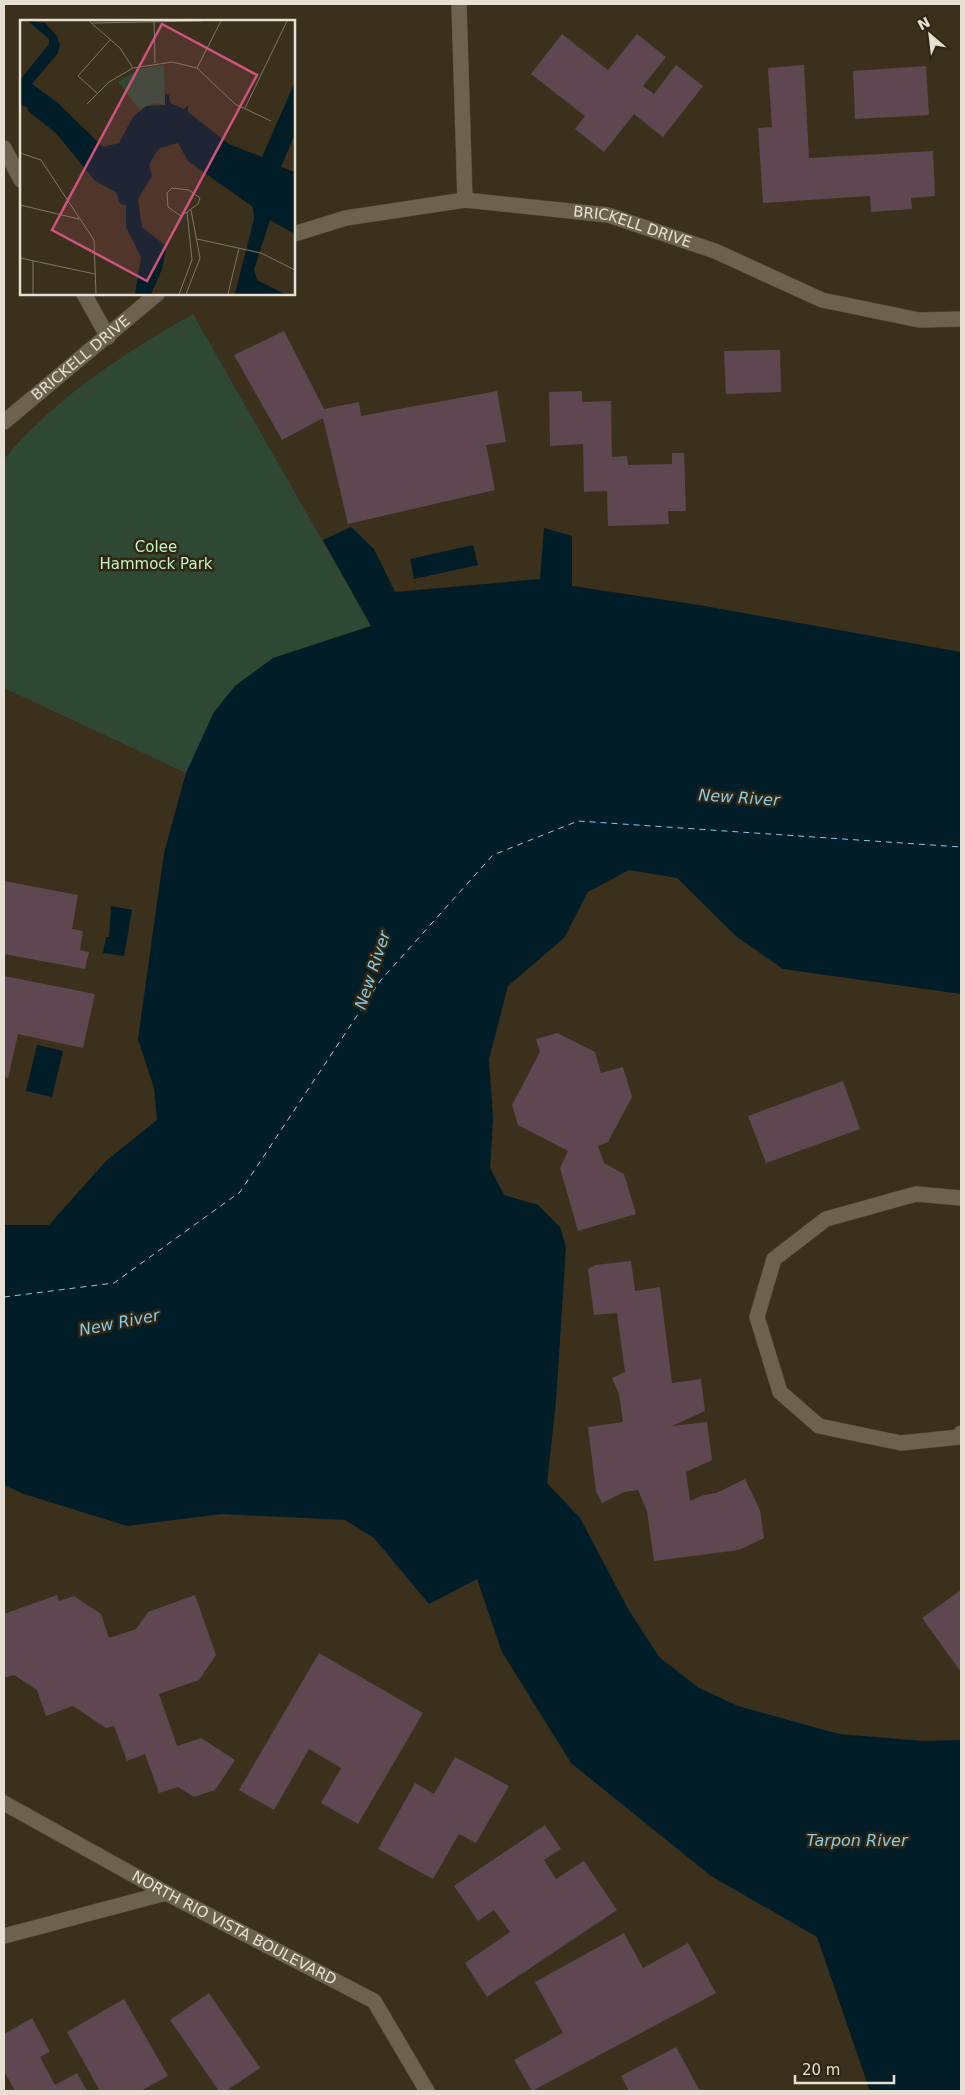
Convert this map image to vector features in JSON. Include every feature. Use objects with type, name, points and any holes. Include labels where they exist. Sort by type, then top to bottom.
[{"type":"street","points":[[459,4],[465,200]]},
{"type":"street","points":[[4,148],[20,178]]},
{"type":"street","name":"BRICKELL DRIVE","points":[[295,234],[346,218],[465,200],[608,215],[715,251],[822,300],[919,320],[961,319]]},
{"type":"street","points":[[85,295],[108,337]]},
{"type":"street","name":"BRICKELL DRIVE","points":[[4,422],[108,337],[156,295]]},
{"type":"street","points":[[961,1198],[916,1194],[826,1219],[774,1259],[757,1317],[780,1392],[819,1426],[902,1443],[959,1436],[961,1433]]},
{"type":"street","name":"NORTH RIO VISTA BOULEVARD","points":[[4,1803],[166,1894],[374,2001],[427,2091]]},
{"type":"street","points":[[4,1936],[166,1894]]},
{"type":"green space","name":"Colee Hammock Park","points":[[193,314],[371,626],[273,658],[214,712],[186,773],[4,688],[4,459],[45,416],[92,378],[116,361]]},
{"type":"water","points":[[351,527],[374,549],[395,592],[540,579],[544,528],[572,536],[572,586],[699,605],[961,652],[961,994],[783,969],[737,937],[677,878],[629,870],[588,892],[564,938],[508,986],[489,1059],[493,1119],[490,1168],[504,1195],[538,1205],[560,1227],[566,1247],[556,1401],[547,1483],[580,1518],[627,1607],[659,1657],[699,1688],[738,1706],[839,1734],[924,1741],[961,1740],[961,2091],[870,2091],[817,1937],[711,1876],[571,1763],[502,1652],[477,1579],[429,1604],[374,1538],[345,1520],[221,1514],[127,1526],[24,1494],[4,1485],[4,1225],[49,1225],[106,1161],[157,1120],[154,1088],[138,1039],[164,853],[186,773],[214,712],[235,686],[273,658],[371,626],[323,540]]},
{"type":"water","points":[[473,545],[478,565],[414,579],[410,559]]},
{"type":"water","points":[[111,906],[132,910],[124,956],[103,953],[106,937],[109,937]]},
{"type":"water","points":[[37,1045],[63,1051],[52,1097],[26,1091]]},
{"type":"building","points":[[562,34],[608,70],[637,34],[666,57],[643,86],[654,94],[676,65],[703,86],[663,137],[634,114],[604,152],[575,129],[585,116],[531,74]]},
{"type":"building","points":[[804,65],[809,158],[933,151],[935,196],[911,198],[912,209],[871,212],[870,196],[763,203],[758,128],[772,127],[768,68]]},
{"type":"building","points":[[926,66],[929,115],[855,119],[853,71]]},
{"type":"building","points":[[284,331],[324,409],[359,402],[361,416],[497,391],[506,442],[486,445],[495,490],[348,524],[323,418],[282,440],[234,355]]},
{"type":"building","points":[[780,350],[781,392],[726,394],[724,351]]},
{"type":"building","points":[[582,391],[582,402],[611,401],[612,457],[627,456],[628,465],[672,464],[672,453],[684,453],[686,511],[668,511],[669,524],[608,526],[607,491],[584,492],[583,444],[550,446],[549,392]]},
{"type":"building","points":[[4,881],[78,895],[72,929],[83,931],[80,950],[89,952],[85,969],[4,954]]},
{"type":"building","points":[[4,976],[95,994],[83,1048],[18,1034],[8,1078],[4,1077]]},
{"type":"building","points":[[557,1033],[595,1052],[601,1073],[623,1067],[632,1097],[608,1142],[598,1146],[604,1163],[624,1174],[636,1214],[578,1231],[560,1168],[568,1151],[518,1125],[512,1105],[540,1052],[536,1039]]},
{"type":"building","points":[[843,1081],[860,1129],[766,1163],[748,1116]]},
{"type":"building","points":[[631,1261],[635,1291],[660,1287],[672,1383],[701,1379],[705,1411],[672,1426],[707,1422],[712,1460],[686,1472],[690,1501],[704,1495],[716,1493],[745,1479],[760,1510],[764,1538],[739,1550],[654,1561],[647,1511],[638,1490],[624,1492],[602,1503],[596,1491],[588,1427],[623,1422],[619,1394],[612,1378],[625,1372],[617,1313],[594,1315],[588,1269],[595,1265]]},
{"type":"building","points":[[961,1590],[961,1672],[922,1618]]},
{"type":"building","points":[[57,1595],[59,1601],[74,1596],[101,1614],[109,1638],[136,1629],[148,1612],[195,1595],[216,1655],[199,1680],[159,1694],[177,1746],[201,1738],[235,1760],[215,1790],[194,1797],[178,1787],[159,1793],[145,1754],[127,1761],[114,1726],[106,1728],[73,1706],[46,1716],[37,1690],[14,1675],[4,1678],[4,1614]]},
{"type":"building","points":[[319,1653],[423,1713],[358,1824],[321,1803],[341,1768],[309,1749],[274,1810],[239,1790]]},
{"type":"building","points":[[455,1757],[509,1786],[476,1843],[459,1834],[433,1879],[378,1849],[415,1783],[434,1794]]},
{"type":"building","points":[[545,1825],[561,1849],[544,1860],[556,1879],[584,1861],[617,1910],[487,1997],[465,1963],[510,1932],[494,1910],[478,1921],[454,1886]]},
{"type":"building","points":[[624,1933],[643,1968],[688,1943],[716,1993],[532,2091],[514,2060],[563,2033],[535,1982]]},
{"type":"building","points":[[209,1993],[260,2068],[226,2091],[219,2091],[170,2020]]},
{"type":"building","points":[[124,1999],[168,2076],[141,2091],[100,2091],[67,2032]]},
{"type":"building","points":[[32,2018],[50,2052],[40,2057],[55,2085],[77,2073],[87,2091],[15,2091],[4,2071],[4,2034]]},
{"type":"building","points":[[676,2047],[700,2091],[629,2091],[621,2076]]},
{"type":"ferry route","points":[[4,1297],[114,1283],[240,1192],[380,981],[493,855],[578,821],[961,847]]},
{"type":"water label","name":"New River","points":[[739,797]]},
{"type":"water label","name":"New River","points":[[372,970]]},
{"type":"water label","name":"New River","points":[[119,1322]]},
{"type":"water label","name":"Tarpon River","points":[[857,1840]]}]
